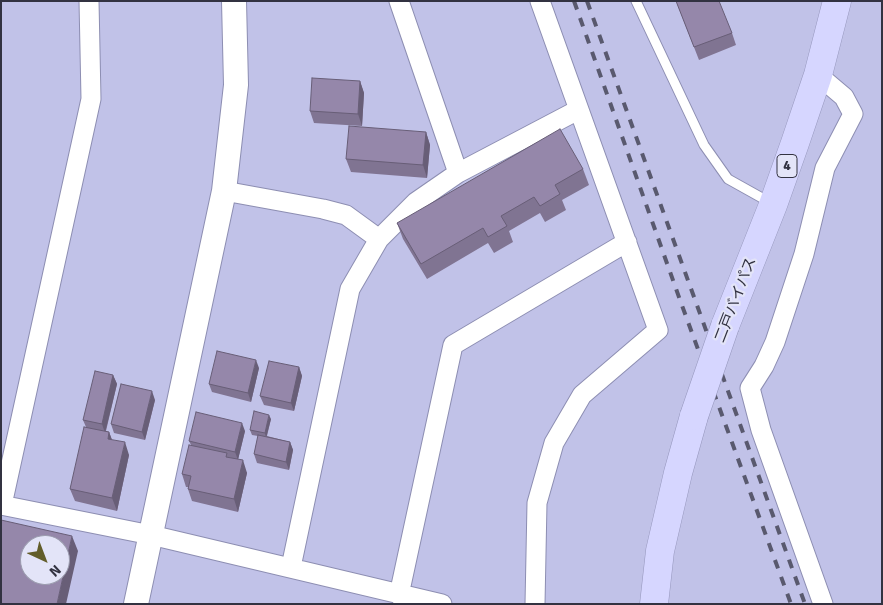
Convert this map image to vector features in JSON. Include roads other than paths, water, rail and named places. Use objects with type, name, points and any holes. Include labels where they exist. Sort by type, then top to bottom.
[{"type":"highway","name":"二戸バイパス","points":[[654,604],[660,551],[678,473],[694,416],[725,326],[773,205],[818,75],[837,1]]},
{"type":"street","points":[[89,1],[91,99],[1,505],[151,535],[442,604]]},
{"type":"street","points":[[136,604],[224,191],[236,85],[234,1]]},
{"type":"street","points":[[399,1],[458,173]]},
{"type":"street","points":[[535,604],[537,503],[554,444],[582,395],[658,330],[540,1]]},
{"type":"street","points":[[818,75],[844,97],[853,114],[825,168],[804,254],[775,342],[764,366],[750,388],[761,430],[823,604]]},
{"type":"street","points":[[291,567],[350,289],[379,239],[416,202],[458,173],[578,110]]},
{"type":"street","points":[[224,191],[346,215],[379,239]]},
{"type":"street","points":[[399,595],[453,346],[627,242]]},
{"type":"lane","points":[[636,1],[704,145],[728,179],[773,205]]},
{"type":"railway","points":[[574,1],[680,300],[791,604]]},
{"type":"railway","points":[[587,1],[805,604]]}]
